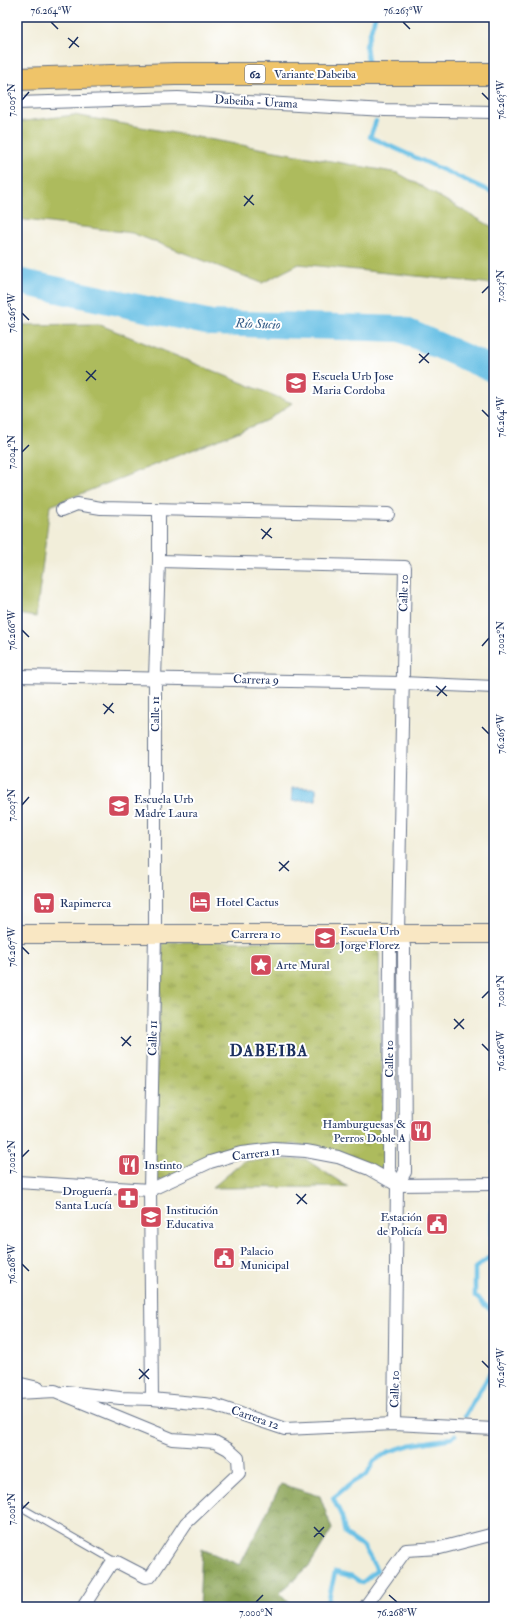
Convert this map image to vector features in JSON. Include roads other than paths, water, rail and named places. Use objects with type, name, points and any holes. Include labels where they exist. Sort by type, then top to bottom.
[{"type":"highway","name":"Variante Dabeiba","points":[[17,79],[175,74],[494,74]]},
{"type":"main road","name":"Carrera 10","points":[[17,934],[494,934]]},
{"type":"street","name":"Dabeiba - Urama","points":[[17,103],[178,98],[385,110],[494,112]]},
{"type":"street","points":[[62,510],[76,504],[101,508],[159,510],[388,514]]},
{"type":"street","points":[[155,678],[159,562],[159,510]]},
{"type":"street","name":"Calle 10","points":[[159,562],[405,567],[398,934],[404,946],[405,1172],[397,1185],[394,1424]]},
{"type":"street","name":"Carrera 9","points":[[17,676],[402,683],[494,687]]},
{"type":"street","name":"Calle 11","points":[[152,1399],[150,1190],[155,934],[155,678]]},
{"type":"street","name":"Carrera 11","points":[[17,1182],[150,1190],[210,1162],[242,1153],[274,1149],[306,1151],[338,1157],[369,1169],[397,1185]]},
{"type":"street","points":[[397,1185],[494,1184]]},
{"type":"street","name":"Carrera 12","points":[[17,1383],[55,1392],[214,1405],[285,1429],[394,1424],[494,1429]]},
{"type":"street","points":[[17,1393],[55,1392],[172,1439],[215,1442],[228,1449],[238,1458],[239,1473],[186,1523],[151,1576],[146,1577],[116,1562],[111,1564],[83,1607]]},
{"type":"street","points":[[365,1607],[406,1550],[440,1548],[494,1534]]},
{"type":"lane","points":[[17,1505],[116,1562]]},
{"type":"water","points":[[292,788],[316,788],[316,800],[292,801]]},
{"type":"waterway","points":[[369,68],[366,46],[375,17]]},
{"type":"waterway","points":[[376,121],[370,137],[494,193]]},
{"type":"waterway","name":"Río Sucio","points":[[17,281],[211,323],[401,329],[494,370]]},
{"type":"waterway","points":[[491,1120],[494,1113]]},
{"type":"waterway","points":[[492,1201],[492,1255],[475,1268],[475,1296],[494,1313]]},
{"type":"waterway","points":[[465,1416],[494,1367]]},
{"type":"waterway","points":[[327,1607],[335,1572],[352,1576],[362,1583],[377,1570],[364,1547],[345,1534],[342,1517],[333,1498],[353,1482],[367,1474],[374,1461],[388,1452],[410,1445],[452,1438],[455,1435]]},
{"type":"place","name":"Escuela Urb Jose Maria Cordoba","points":[[296,383]]},
{"type":"place","name":"Escuela Urb Madre Laura","points":[[119,806]]},
{"type":"place","name":"Hotel Cactus","points":[[200,902]]},
{"type":"place","name":"Rapimerca","points":[[44,903]]},
{"type":"place","name":"Escuela Urb Jorge Florez","points":[[325,938]]},
{"type":"place","name":"Arte Mural","points":[[261,965]]},
{"type":"place","name":"Hamburguesas & Perros Doble A","points":[[421,1131]]},
{"type":"place","name":"Instinto","points":[[129,1165]]},
{"type":"place","name":"Droguería Santa Lucía","points":[[128,1198]]},
{"type":"place","name":"Institución Educativa","points":[[151,1217]]},
{"type":"place","name":"Estación de Policía","points":[[437,1224]]},
{"type":"place","name":"Palacio Municipal","points":[[224,1258]]},
{"type":"district","name":"DABEIBA","points":[[269,1051]]}]
